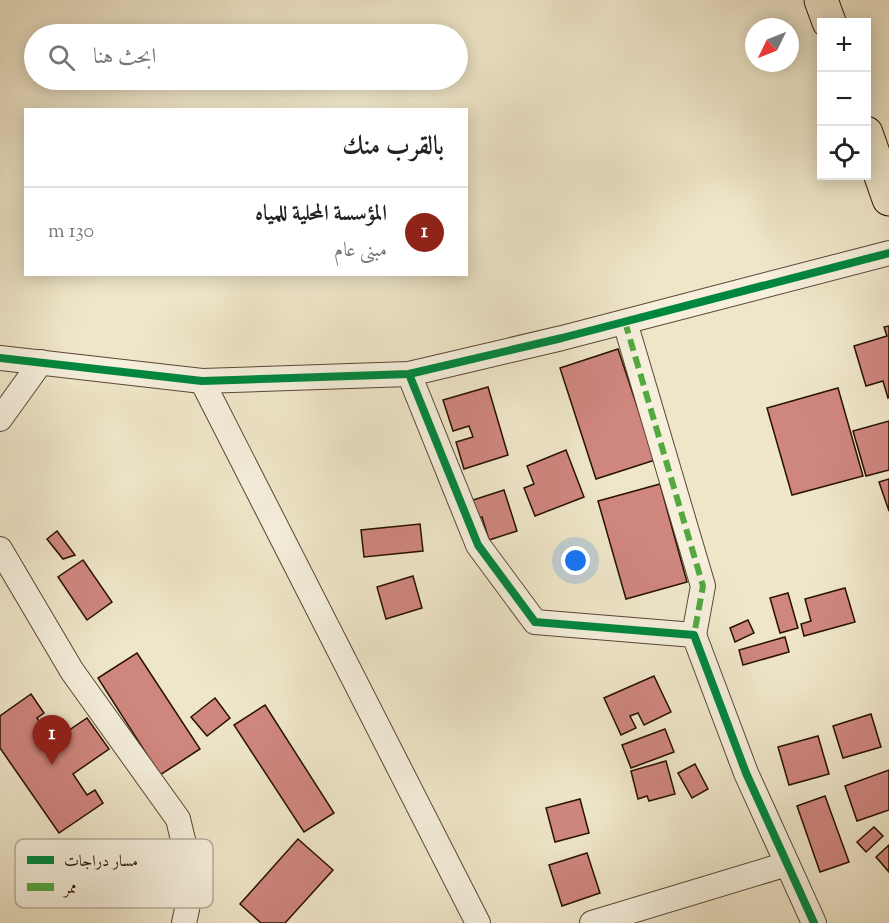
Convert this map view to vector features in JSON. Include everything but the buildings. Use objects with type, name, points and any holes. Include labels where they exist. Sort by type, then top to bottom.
[{"type":"main road","points":[[821,0],[828,18]]},
{"type":"main road","points":[[871,145],[889,199]]},
{"type":"street","points":[[0,358],[202,381],[409,374],[625,322],[889,253]]},
{"type":"street","points":[[625,322],[703,586],[694,635],[746,773],[814,923]]},
{"type":"street","points":[[0,418],[41,363]]},
{"type":"street","points":[[409,374],[478,545],[535,622],[694,635]]},
{"type":"street","points":[[202,381],[478,923]]},
{"type":"street","points":[[0,549],[72,671],[178,819],[182,839]]},
{"type":"street","points":[[592,923],[787,864]]},
{"type":"street","points":[[184,923],[187,908]]},
{"type":"marked path","points":[[625,322],[703,586],[694,635]]},
{"type":"cycle path","points":[[0,358],[202,381],[409,374],[562,338],[889,253]]},
{"type":"cycle path","points":[[409,374],[478,545],[535,622],[694,635],[746,773],[814,923]]},
{"type":"place","name":"المؤسسة المحلية للمياه","points":[[52,765]]}]
